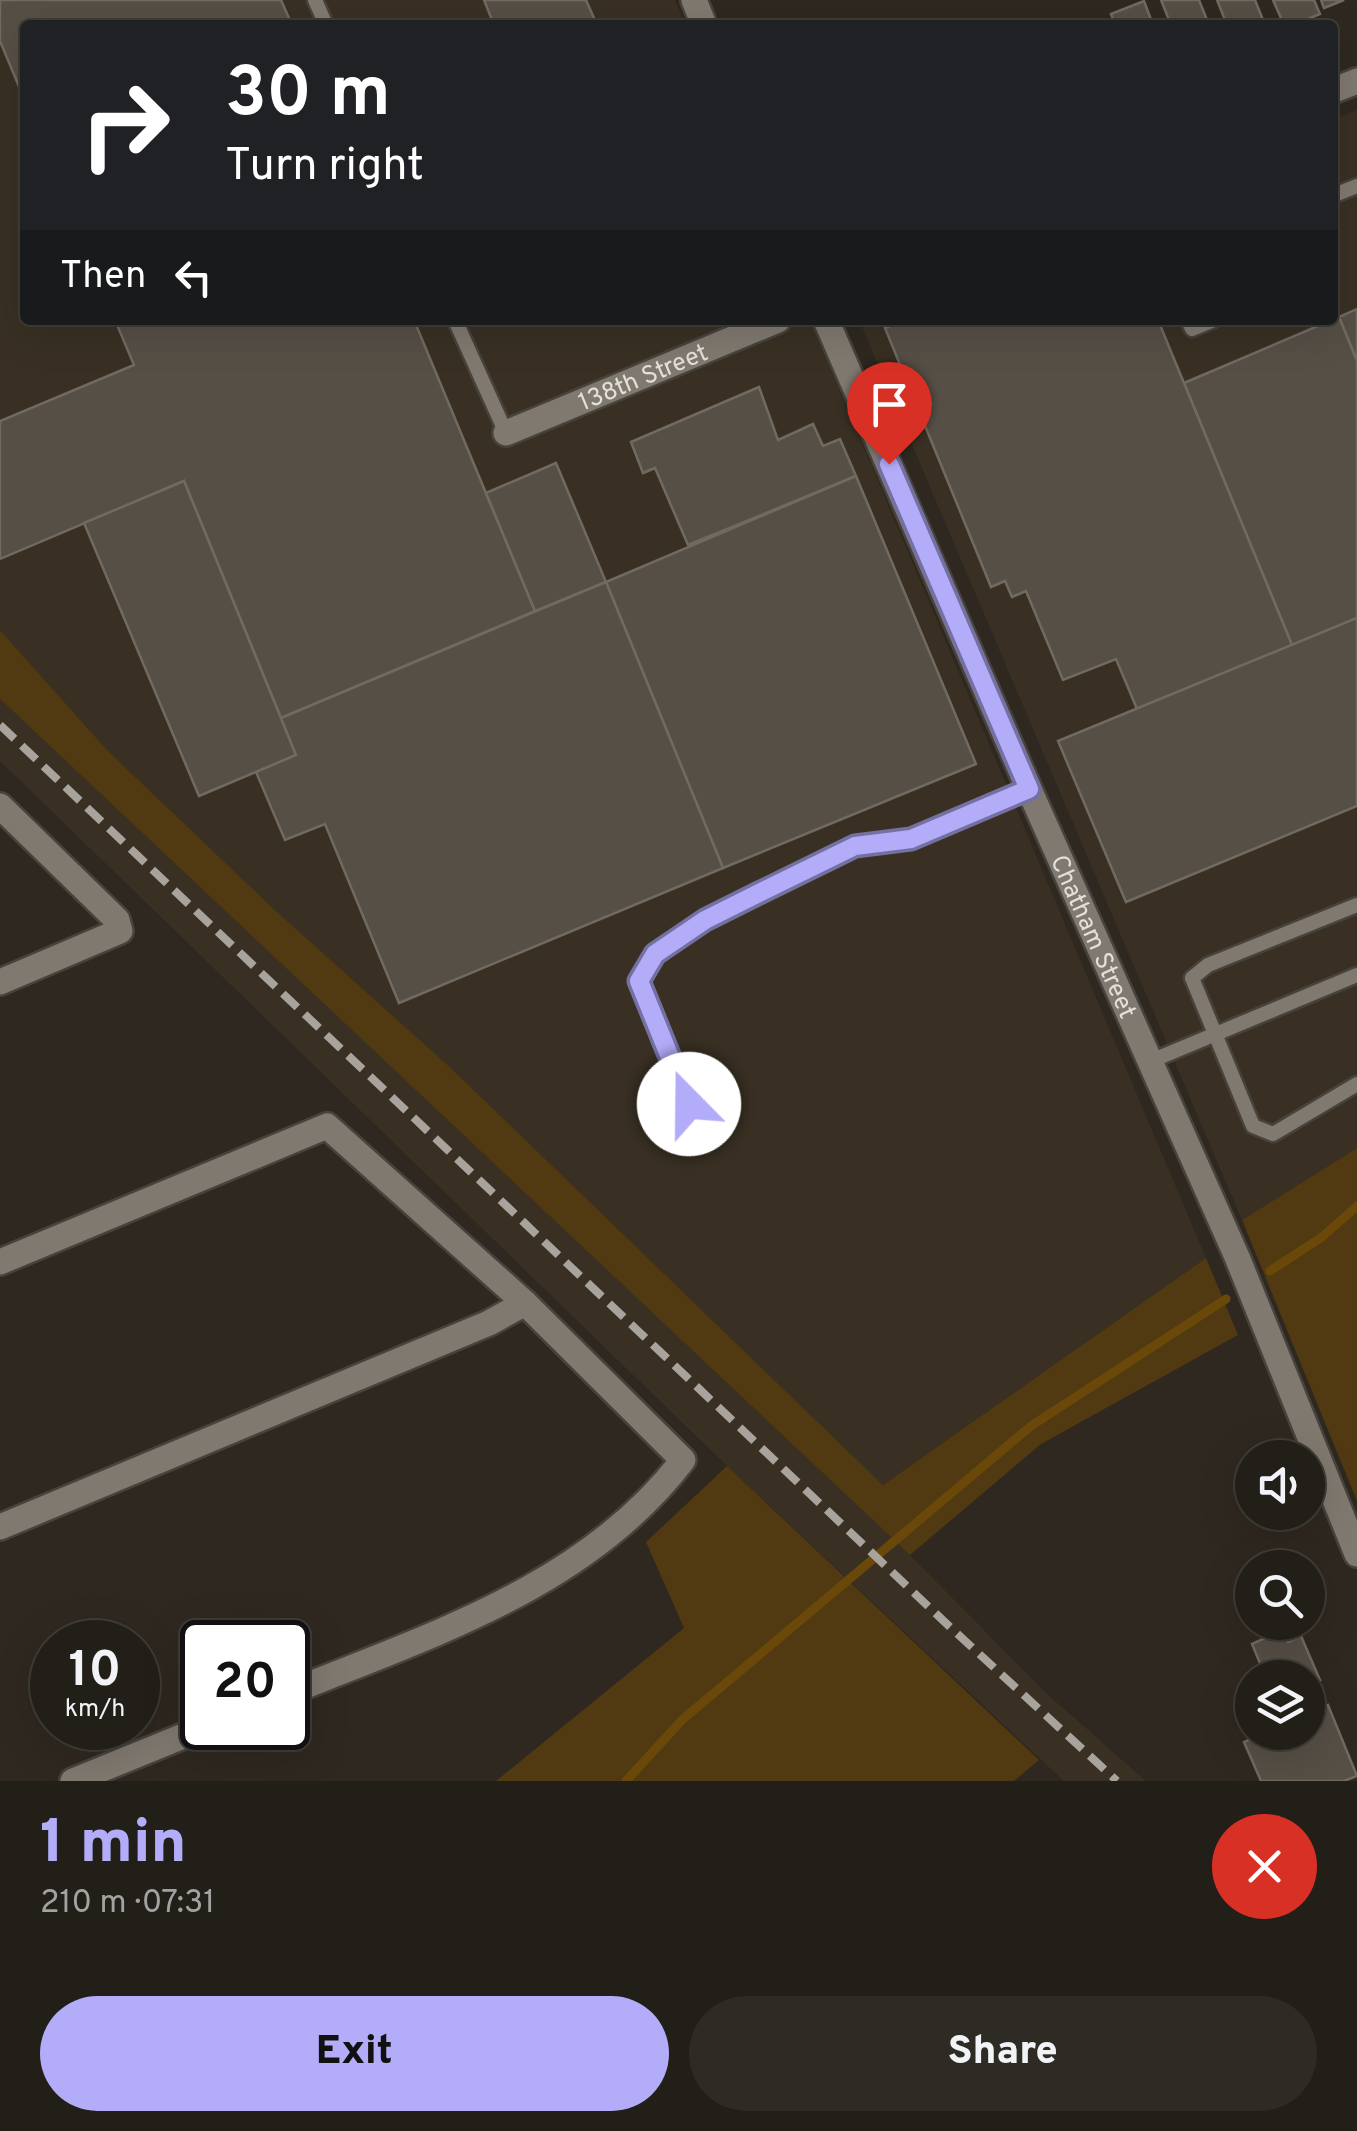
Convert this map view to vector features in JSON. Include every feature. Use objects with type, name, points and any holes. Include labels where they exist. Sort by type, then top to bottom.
[{"type":"street","name":"138th Street","points":[[506,433],[766,325]]},
{"type":"street","name":"Chatham Street","points":[[828,325],[1237,1257],[1357,1554]]},
{"type":"street","points":[[0,806],[118,920],[120,931],[0,982]]},
{"type":"street","points":[[0,1262],[327,1126],[526,1303],[683,1460],[626,1522],[531,1589],[310,1684]]},
{"type":"street","points":[[0,1527],[471,1331],[526,1303]]},
{"type":"street","points":[[73,1781],[180,1737]]},
{"type":"lane","points":[[457,325],[506,433]]},
{"type":"lane","points":[[689,1104],[639,981],[655,954],[705,920],[855,846],[911,839],[1029,789]]},
{"type":"lane","points":[[1357,905],[1208,965],[1192,978],[1253,1126],[1273,1134],[1357,1084]]},
{"type":"lane","points":[[1151,1061],[1357,974]]},
{"type":"shaded area","points":[[0,0],[675,0],[684,20],[20,20],[20,325],[812,325],[1206,1258],[883,1485],[451,1068],[276,911],[107,750],[0,630]]},
{"type":"shaded area","points":[[1357,110],[1357,1148],[1242,1220],[861,325],[1338,325],[1338,118]]},
{"type":"shaded area","points":[[0,630],[107,750],[276,911],[451,1068],[883,1485],[1206,1258],[1238,1335],[1041,1444],[910,1555],[0,699]]},
{"type":"shaded area","points":[[0,699],[910,1555],[1046,1693],[1146,1781],[1064,1781],[727,1466],[0,761]]},
{"type":"shaded area","points":[[1357,1148],[1357,1501],[1242,1220]]},
{"type":"shaded area","points":[[727,1466],[1039,1760],[1014,1781],[496,1781],[684,1628],[646,1542]]},
{"type":"building","points":[[0,0],[281,0],[290,20],[20,20],[20,89],[0,41]]},
{"type":"building","points":[[484,0],[586,0],[595,20],[492,20]]},
{"type":"building","points":[[1161,0],[1199,0],[1207,20],[1169,20]]},
{"type":"building","points":[[1217,0],[1255,0],[1263,20],[1225,20]]},
{"type":"building","points":[[1273,0],[1314,0],[1320,14],[1305,20],[1282,20]]},
{"type":"building","points":[[1321,0],[1344,0],[1324,8]]},
{"type":"building","points":[[1144,1],[1151,20],[1113,20],[1111,14]]},
{"type":"building","points":[[1357,309],[1357,361],[1339,317]]},
{"type":"building","points":[[1338,317],[1357,361],[1357,618],[1292,645],[1184,383],[1320,325],[1338,325]]},
{"type":"building","points":[[117,325],[416,325],[535,611],[281,718],[184,481],[0,559],[0,421],[134,365]]},
{"type":"building","points":[[1160,325],[1292,645],[1137,709],[1116,659],[1063,680],[1026,591],[1012,597],[1005,581],[991,587],[885,328]]},
{"type":"building","points":[[759,387],[778,440],[813,424],[823,446],[840,439],[856,476],[688,545],[655,468],[643,473],[631,442]]},
{"type":"building","points":[[556,463],[606,582],[535,611],[486,493]]},
{"type":"building","points":[[856,476],[976,764],[723,868],[606,582]]},
{"type":"building","points":[[184,481],[296,755],[199,796],[84,523]]},
{"type":"building","points":[[606,582],[723,868],[399,1003],[325,824],[285,840],[256,772],[296,755],[281,718]]},
{"type":"building","points":[[1357,618],[1357,806],[1126,902],[1058,741]]},
{"type":"building","points":[[1261,1640],[1303,1640],[1311,1660],[1259,1660],[1252,1644]]},
{"type":"building","points":[[1328,1705],[1357,1776],[1344,1781],[1261,1781],[1247,1750],[1325,1750]]},
{"type":"waterway","points":[[1270,1271],[1322,1237],[1357,1206]]},
{"type":"waterway","points":[[626,1781],[682,1720],[1031,1426],[1226,1299]]},
{"type":"railway","points":[[0,725],[1117,1781]]},
{"type":"route","points":[[689,1104],[639,981],[655,954],[705,920],[855,846],[911,839],[1029,789],[889,464]]}]
